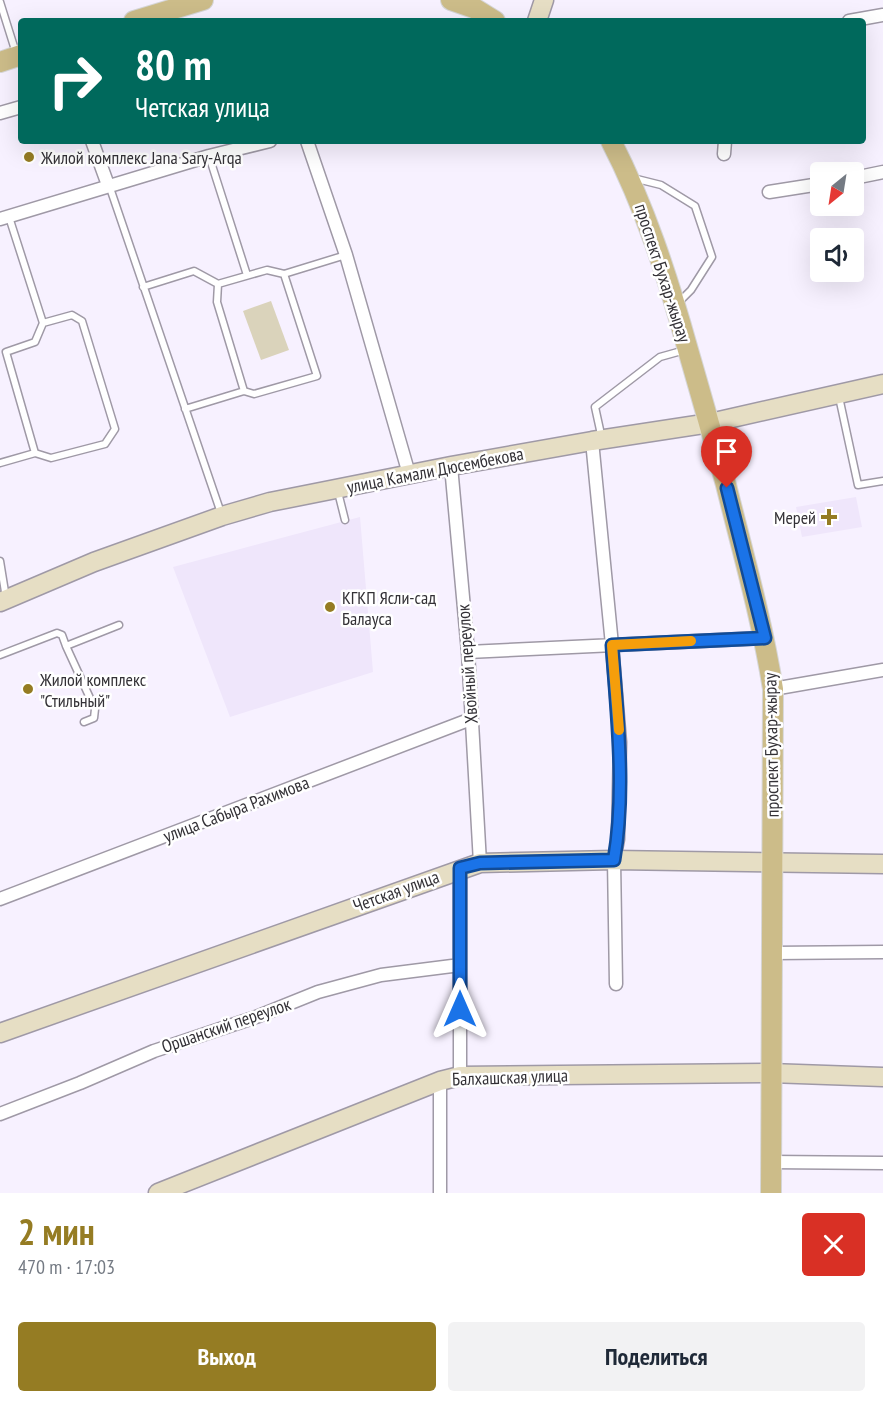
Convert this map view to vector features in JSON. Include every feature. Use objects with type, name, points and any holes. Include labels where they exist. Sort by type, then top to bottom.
[{"type":"main road","points":[[144,18],[203,0]]},
{"type":"main road","points":[[451,0],[474,8],[490,18]]},
{"type":"main road","name":"проспект Бухар-жырау","points":[[613,144],[630,177],[676,304],[710,423],[765,638],[773,689],[771,1193]]},
{"type":"street","points":[[538,18],[544,0]]},
{"type":"street","points":[[866,18],[883,15]]},
{"type":"street","points":[[0,113],[18,108]]},
{"type":"street","points":[[93,144],[108,185]]},
{"type":"street","points":[[4,217],[108,185],[258,144]]},
{"type":"street","points":[[309,144],[346,255],[410,474]]},
{"type":"street","points":[[864,176],[883,172]]},
{"type":"street","points":[[769,192],[810,186]]},
{"type":"street","name":"улица Камали Дюсембекова","points":[[3,600],[94,562],[222,516],[270,502],[451,466],[710,423],[883,384]]},
{"type":"street","points":[[597,440],[620,742],[618,839],[614,860],[616,984]]},
{"type":"street","name":"Хвойный переулок","points":[[451,466],[468,652],[480,863]]},
{"type":"street","points":[[468,652],[765,638]]},
{"type":"street","points":[[773,689],[883,670]]},
{"type":"street","name":"улица Сабыра Рахимова","points":[[0,899],[471,719]]},
{"type":"street","name":"Четская улица","points":[[0,1033],[460,868],[480,863],[614,860],[883,864]]},
{"type":"street","points":[[460,868],[460,1076]]},
{"type":"street","points":[[773,953],[883,952]]},
{"type":"street","name":"Оршанский переулок","points":[[0,1114],[154,1051],[256,1017],[318,992],[381,975],[460,965]]},
{"type":"street","name":"Балхашская улица","points":[[158,1193],[440,1081],[460,1076],[770,1073],[883,1077]]},
{"type":"street","points":[[440,1081],[441,1193]]},
{"type":"street","points":[[770,1162],[883,1162]]},
{"type":"lane","points":[[0,2],[13,58]]},
{"type":"lane","points":[[209,156],[247,275]]},
{"type":"lane","points":[[630,177],[661,185],[695,206],[712,257],[691,290],[676,304]]},
{"type":"lane","points":[[108,185],[222,516]]},
{"type":"lane","points":[[4,217],[43,323],[35,342],[6,352],[35,453]]},
{"type":"lane","points":[[143,287],[194,271],[218,284],[267,270],[284,274],[346,255]]},
{"type":"lane","points":[[185,410],[244,391],[254,394],[316,376],[284,274]]},
{"type":"lane","points":[[218,284],[217,302],[244,391]]},
{"type":"lane","points":[[0,463],[35,453],[51,459],[105,444],[115,429],[82,321],[72,315],[43,323]]},
{"type":"lane","points":[[597,440],[595,407],[660,357],[688,349]]},
{"type":"lane","points":[[838,393],[858,485],[883,481]]},
{"type":"lane","points":[[338,488],[345,520]]},
{"type":"lane","points":[[0,561],[3,600]]},
{"type":"lane","points":[[66,646],[119,625]]},
{"type":"lane","points":[[0,655],[57,633],[62,635],[95,709],[94,718],[84,722]]},
{"type":"shaded area","points":[[271,301],[289,350],[261,360],[243,311]]},
{"type":"shaded area","name":"Мерей","points":[[856,497],[862,527],[802,537],[796,507]]},
{"type":"shaded area","points":[[360,517],[373,672],[230,717],[173,567]]},
{"type":"slow traffic","points":[[619,730],[612,645],[691,641]]},
{"type":"place","name":"Жилой комплекс Jana Sary-Arqa","points":[[29,157]]},
{"type":"place","name":"Мерей","points":[[829,517]]},
{"type":"place","name":"КГКП Ясли-сад Балауса","points":[[330,607]]},
{"type":"place","name":"Жилой комплекс \"Стильный\"","points":[[28,689]]},
{"type":"route","points":[[460,1009],[460,868],[480,863],[614,860],[618,839],[620,742],[612,645],[765,638],[727,488]]}]
